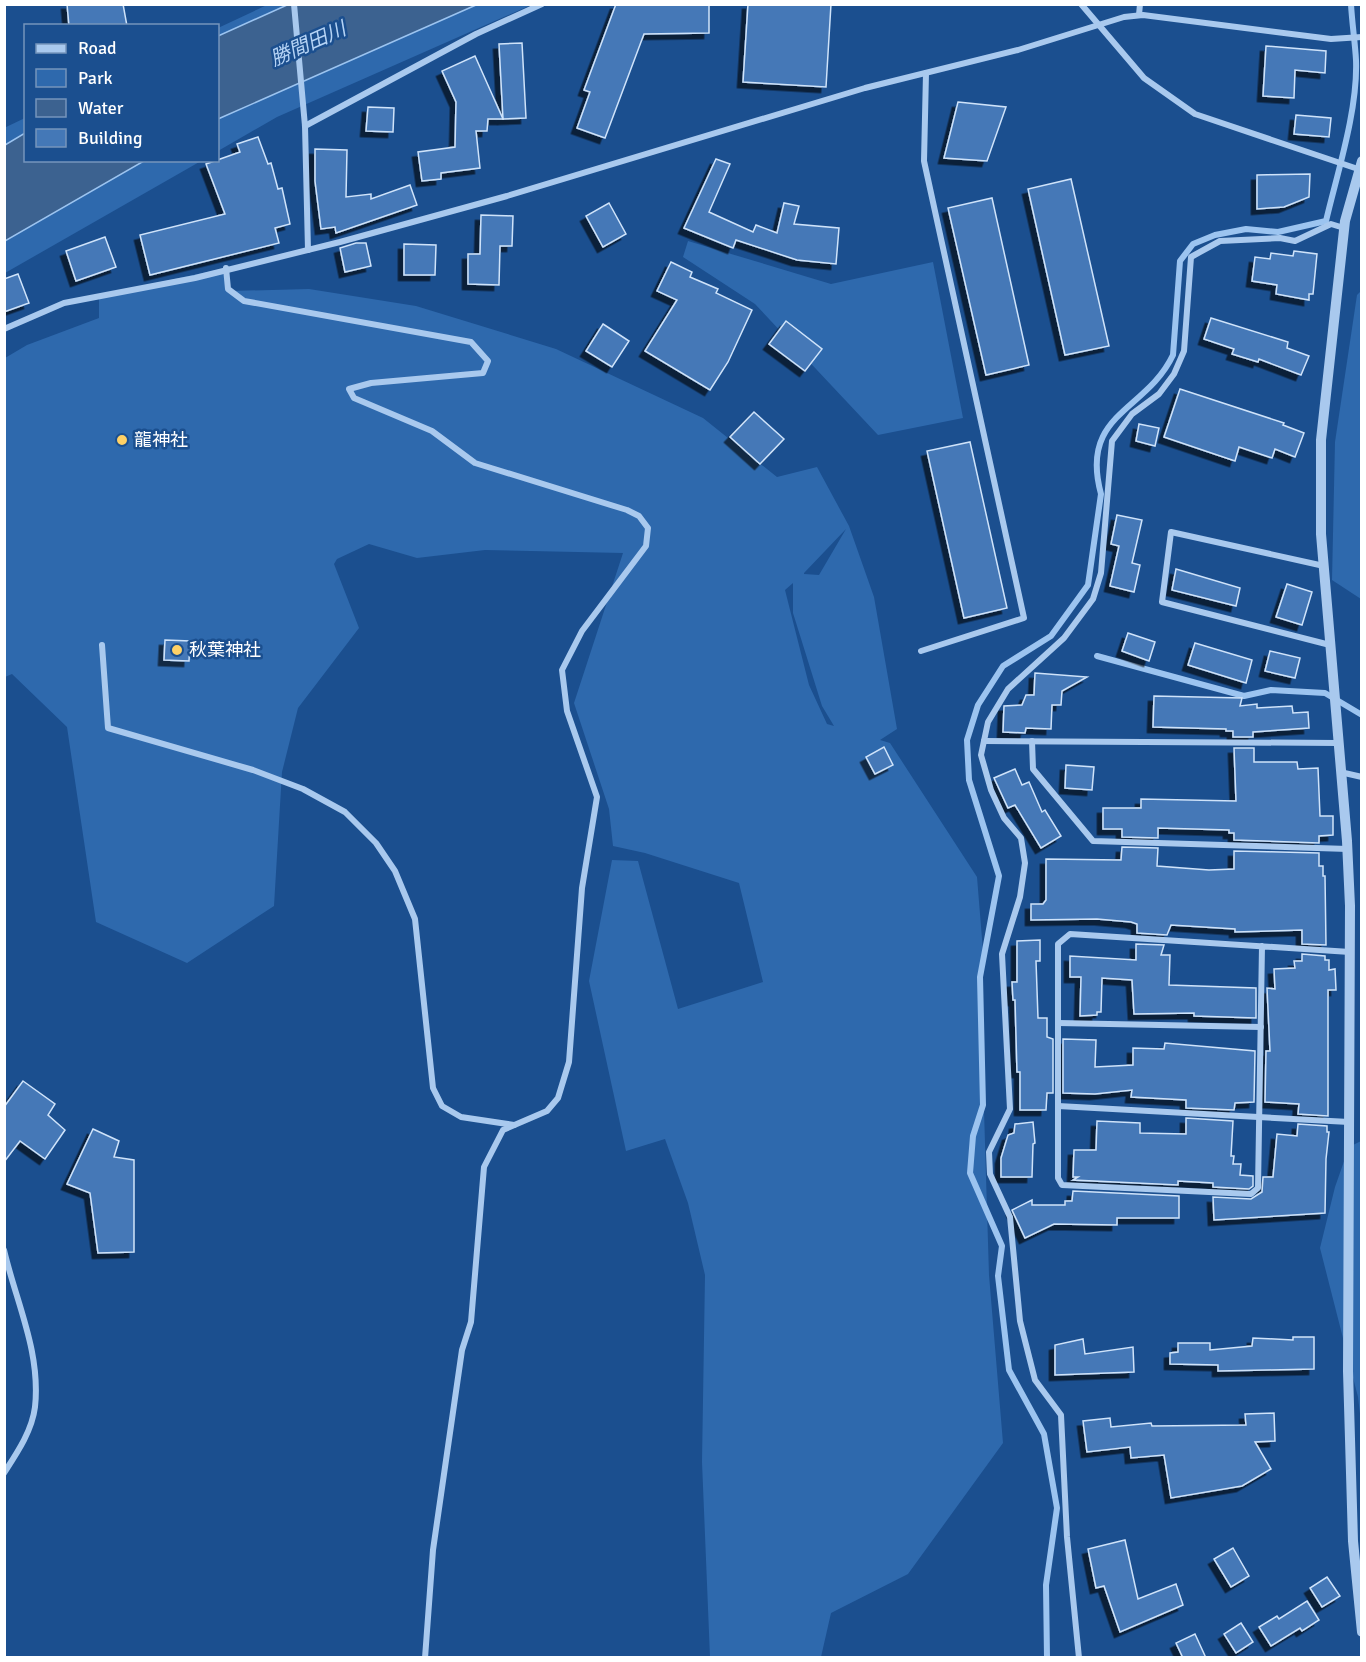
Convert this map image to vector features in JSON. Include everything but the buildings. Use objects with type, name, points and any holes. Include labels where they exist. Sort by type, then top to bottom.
[{"type":"street","points":[[294,4],[305,126],[308,250]]},
{"type":"street","points":[[305,126],[476,34],[542,4]]},
{"type":"street","points":[[1081,4],[1144,78],[1195,114],[1327,159],[1359,167],[1344,228],[1321,440],[1324,566],[1347,849],[1350,952],[1350,1428],[1353,1541],[1362,1632]]},
{"type":"street","points":[[1139,15],[1140,4]]},
{"type":"street","points":[[4,329],[64,303],[195,278],[226,268],[254,264],[308,250],[507,196],[865,88],[1018,50],[1124,17],[1139,15],[1340,39],[1362,37]]},
{"type":"street","points":[[921,651],[1024,618],[924,161],[926,73]]},
{"type":"street","points":[[1079,1658],[1067,1537],[1061,1415],[1035,1380],[1020,1321],[1010,1217],[990,1174],[989,1152],[1010,1109],[1002,954],[1020,897],[1025,863],[1021,838],[1004,818],[991,790],[981,755],[988,722],[1008,689],[1064,638],[1093,599],[1101,573],[1112,441],[1132,414],[1159,394],[1174,374],[1184,351],[1191,257],[1220,241],[1280,238],[1295,241],[1331,224],[1344,228]]},
{"type":"street","points":[[226,268],[228,289],[244,301],[471,342],[488,361],[483,373],[371,383],[349,389],[354,398],[432,431],[475,463],[627,510],[639,516],[648,528],[646,546],[582,631],[562,670],[567,711],[597,797],[582,888],[569,1062],[558,1098],[547,1111],[503,1130],[484,1167],[471,1322],[462,1350],[433,1550],[425,1658]]},
{"type":"street","points":[[1324,566],[1171,532],[1162,602],[1330,645]]},
{"type":"street","points":[[102,645],[108,728],[253,770],[303,789],[345,812],[376,843],[395,871],[415,919],[433,1088],[442,1106],[461,1117],[514,1125]]},
{"type":"street","points":[[984,741],[1338,743]]},
{"type":"street","points":[[1032,741],[1033,769],[1093,841],[1347,849]]},
{"type":"street","points":[[1340,772],[1362,777]]},
{"type":"street","points":[[1262,946],[1258,1188],[1251,1194],[1062,1185],[1058,1178],[1058,944],[1070,934],[1262,946],[1350,952]]},
{"type":"street","points":[[1058,1023],[1261,1028]]},
{"type":"street","points":[[1058,1106],[1349,1122]]},
{"type":"street","points":[[4,1250],[34,1353],[35,1408],[22,1446],[4,1473]]},
{"type":"green space","points":[[267,5],[531,5],[277,117],[219,150],[219,28]]},
{"type":"green space","points":[[24,118],[24,162],[199,162],[5,273],[4,128]]},
{"type":"green space","points":[[688,241],[831,284],[933,262],[963,418],[878,435],[755,304],[683,257]]},
{"type":"green space","points":[[226,268],[231,291],[309,289],[416,306],[556,349],[703,418],[777,477],[817,467],[849,526],[874,597],[897,729],[880,740],[890,743],[977,877],[983,951],[980,978],[989,1275],[1003,1443],[908,1574],[831,1613],[821,1657],[710,1657],[702,1462],[705,1275],[688,1203],[665,1139],[626,1151],[589,981],[612,860],[638,861],[678,1009],[763,982],[739,883],[645,853],[613,846],[609,809],[574,703],[623,553],[485,550],[417,558],[369,544],[337,559],[334,564],[359,628],[298,708],[282,772],[274,906],[187,963],[96,922],[67,727],[12,674],[5,677],[5,358],[27,345],[99,318],[99,295]],"holes":[[[846,529],[819,575],[804,574],[804,573]],[[793,583],[793,613],[822,706],[834,726],[827,724],[809,685],[785,590]]]},
{"type":"green space","points":[[1361,291],[1361,599],[1332,580],[1335,442],[1357,295]]},
{"type":"green space","points":[[1361,1141],[1361,1422],[1358,1397],[1320,1248],[1335,1187],[1349,1147]]},
{"type":"water","name":"勝間田川","points":[[287,5],[476,5],[219,119],[219,36]]},
{"type":"water","points":[[24,134],[24,162],[142,162],[5,241],[5,145]]},
{"type":"waterway","points":[[1047,1658],[1046,1585],[1057,1508],[1044,1434],[1009,1370],[998,1276],[1002,1246],[970,1173],[973,1136],[983,1105],[980,977],[999,876],[969,780],[967,740],[978,705],[1003,666],[1051,636],[1088,585],[1101,494],[1097,467],[1099,446],[1107,429],[1161,374],[1173,355],[1180,261],[1193,244],[1215,235],[1246,229],[1278,232],[1326,221],[1354,100],[1356,60],[1351,4]]},
{"type":"waterway","points":[[1097,656],[1244,696],[1271,690],[1325,693],[1362,715]]},
{"type":"place","name":"龍神社","points":[[122,440]]},
{"type":"place","name":"秋葉神社","points":[[177,650]]}]
